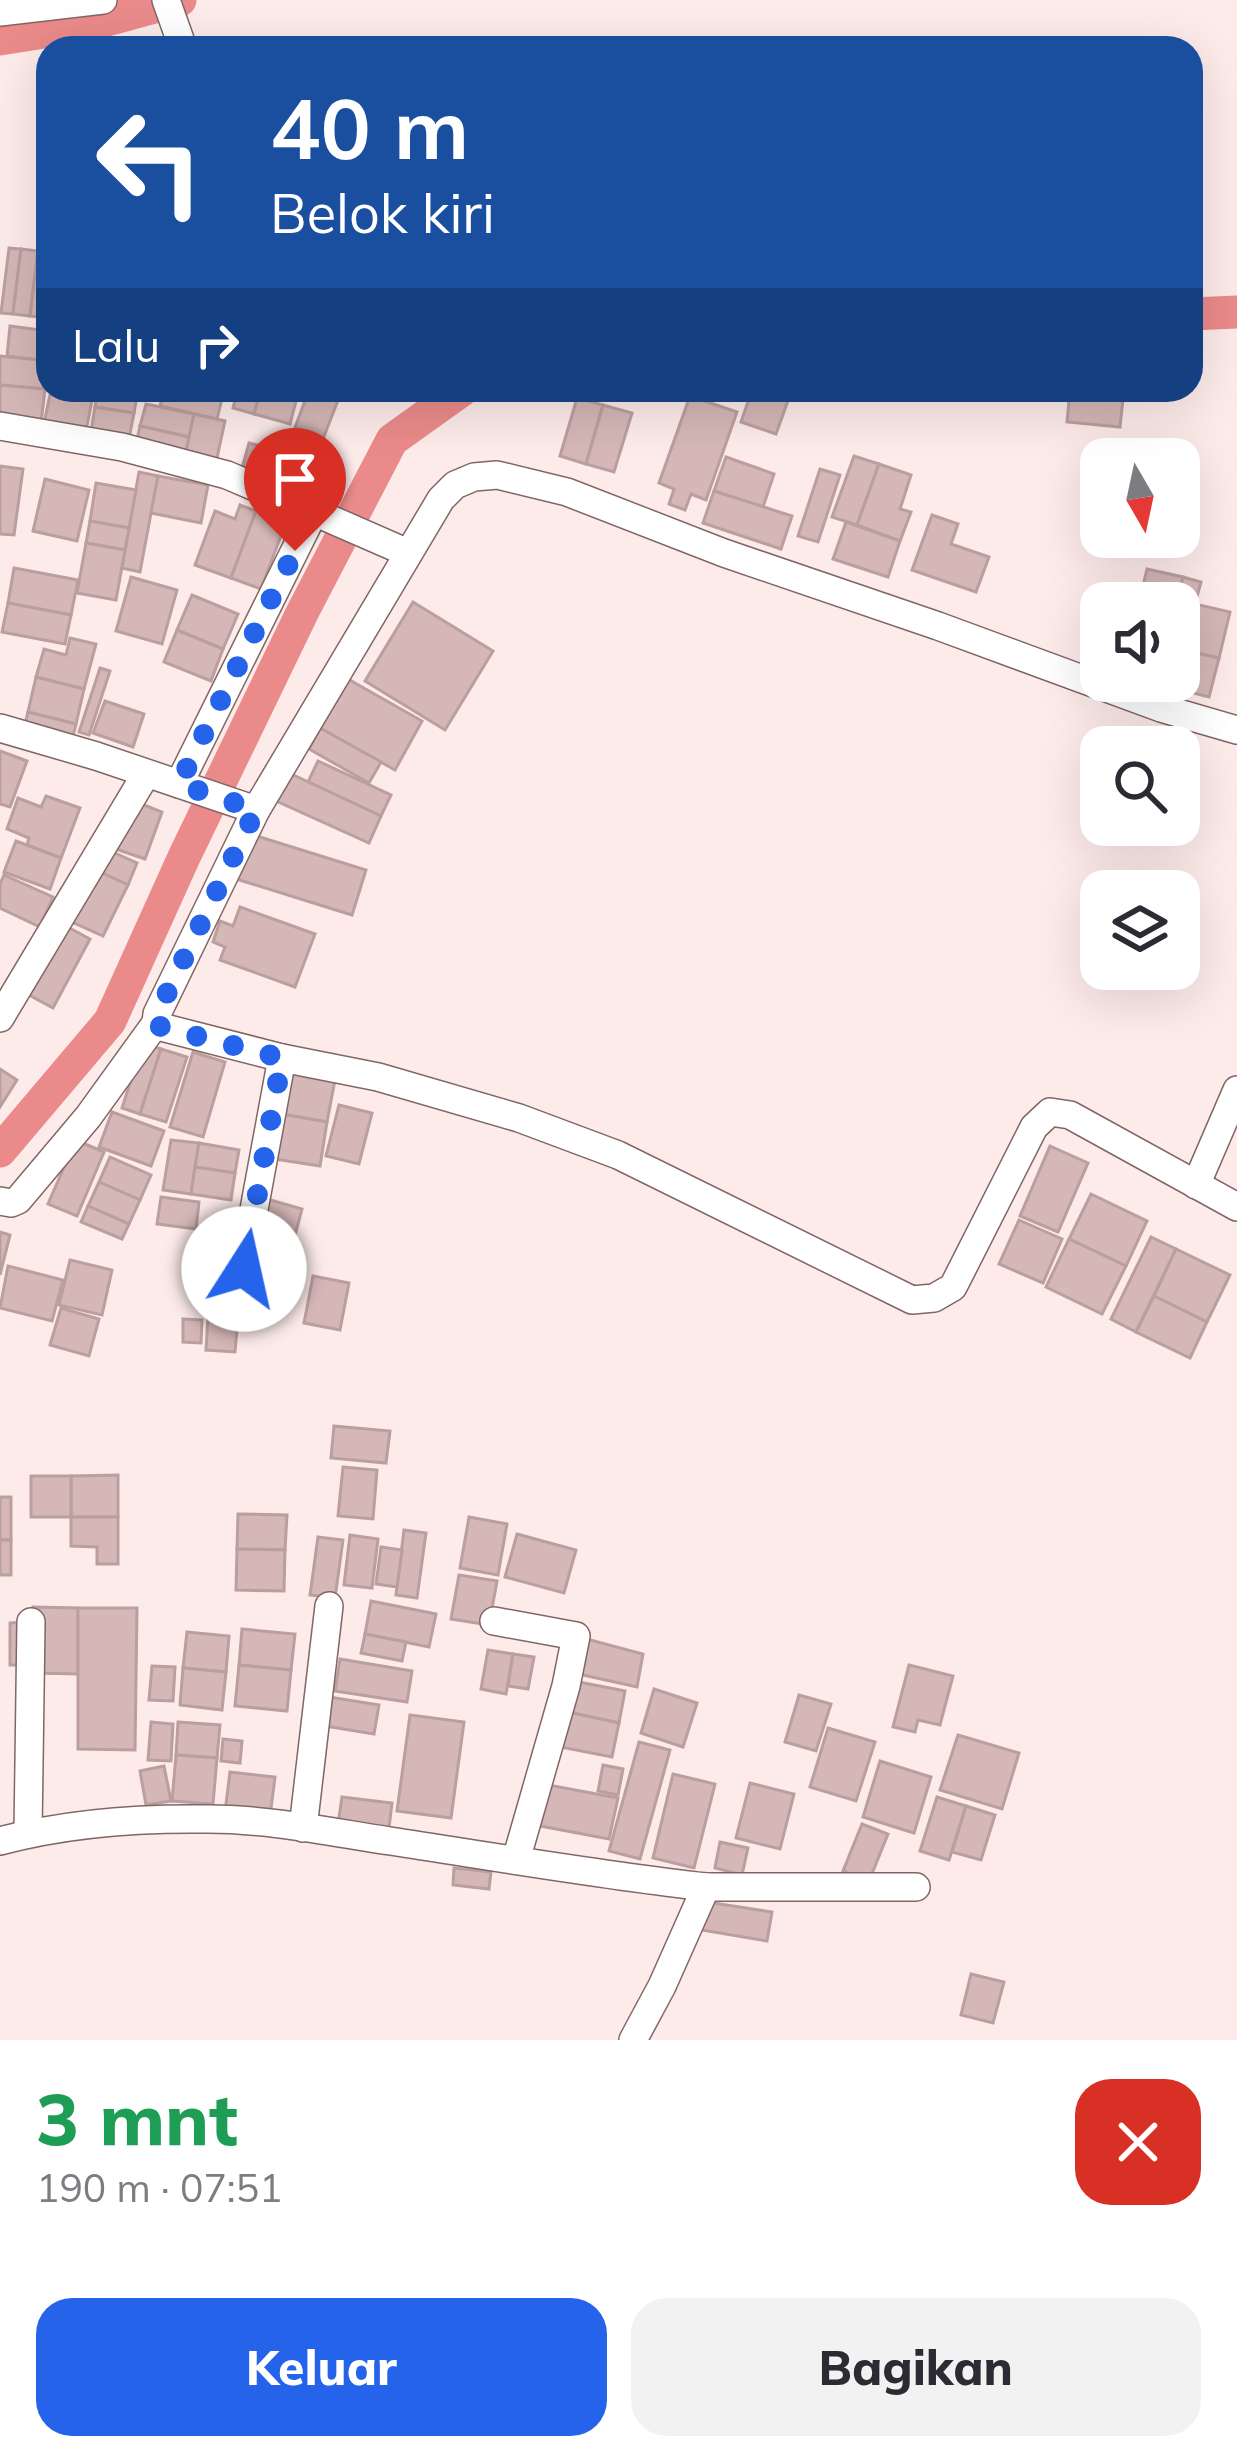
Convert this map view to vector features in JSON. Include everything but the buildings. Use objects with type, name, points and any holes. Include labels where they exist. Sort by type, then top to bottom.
[{"type":"street","points":[[0,11],[103,0]]},
{"type":"street","points":[[167,1],[180,36]]},
{"type":"street","points":[[0,425],[122,447],[226,475],[408,553]]},
{"type":"street","points":[[0,1201],[11,1204],[18,1200],[88,1117],[156,1023],[245,807],[441,499],[455,485],[474,477],[497,475],[567,492],[724,553],[1161,708],[1237,730]]},
{"type":"street","points":[[190,788],[324,517]]},
{"type":"street","points":[[0,728],[245,807]]},
{"type":"street","points":[[0,1018],[146,773]]},
{"type":"street","points":[[156,1023],[282,1058],[398,1082],[519,1118],[618,1155],[912,1300],[934,1298],[952,1286],[1034,1127],[1050,1112],[1070,1115],[1237,1207]]},
{"type":"street","points":[[244,1269],[282,1058]]},
{"type":"street","points":[[1196,1185],[1237,1090]]},
{"type":"street","points":[[303,1828],[329,1606]]},
{"type":"street","points":[[494,1621],[576,1636],[516,1860]]},
{"type":"street","points":[[28,1833],[32,1622]]},
{"type":"street","points":[[0,1841],[28,1833],[132,1821],[212,1818],[706,1887],[916,1887]]},
{"type":"street","points":[[633,2040],[706,1887]]},
{"type":"waterway","points":[[0,39],[88,25],[180,0]]},
{"type":"waterway","points":[[1203,313],[1237,312]]},
{"type":"waterway","points":[[0,1151],[110,1021],[302,613],[392,440],[445,402]]},
{"type":"route","points":[[244,1269],[282,1058],[156,1023],[256,810],[179,784],[295,551]]}]
